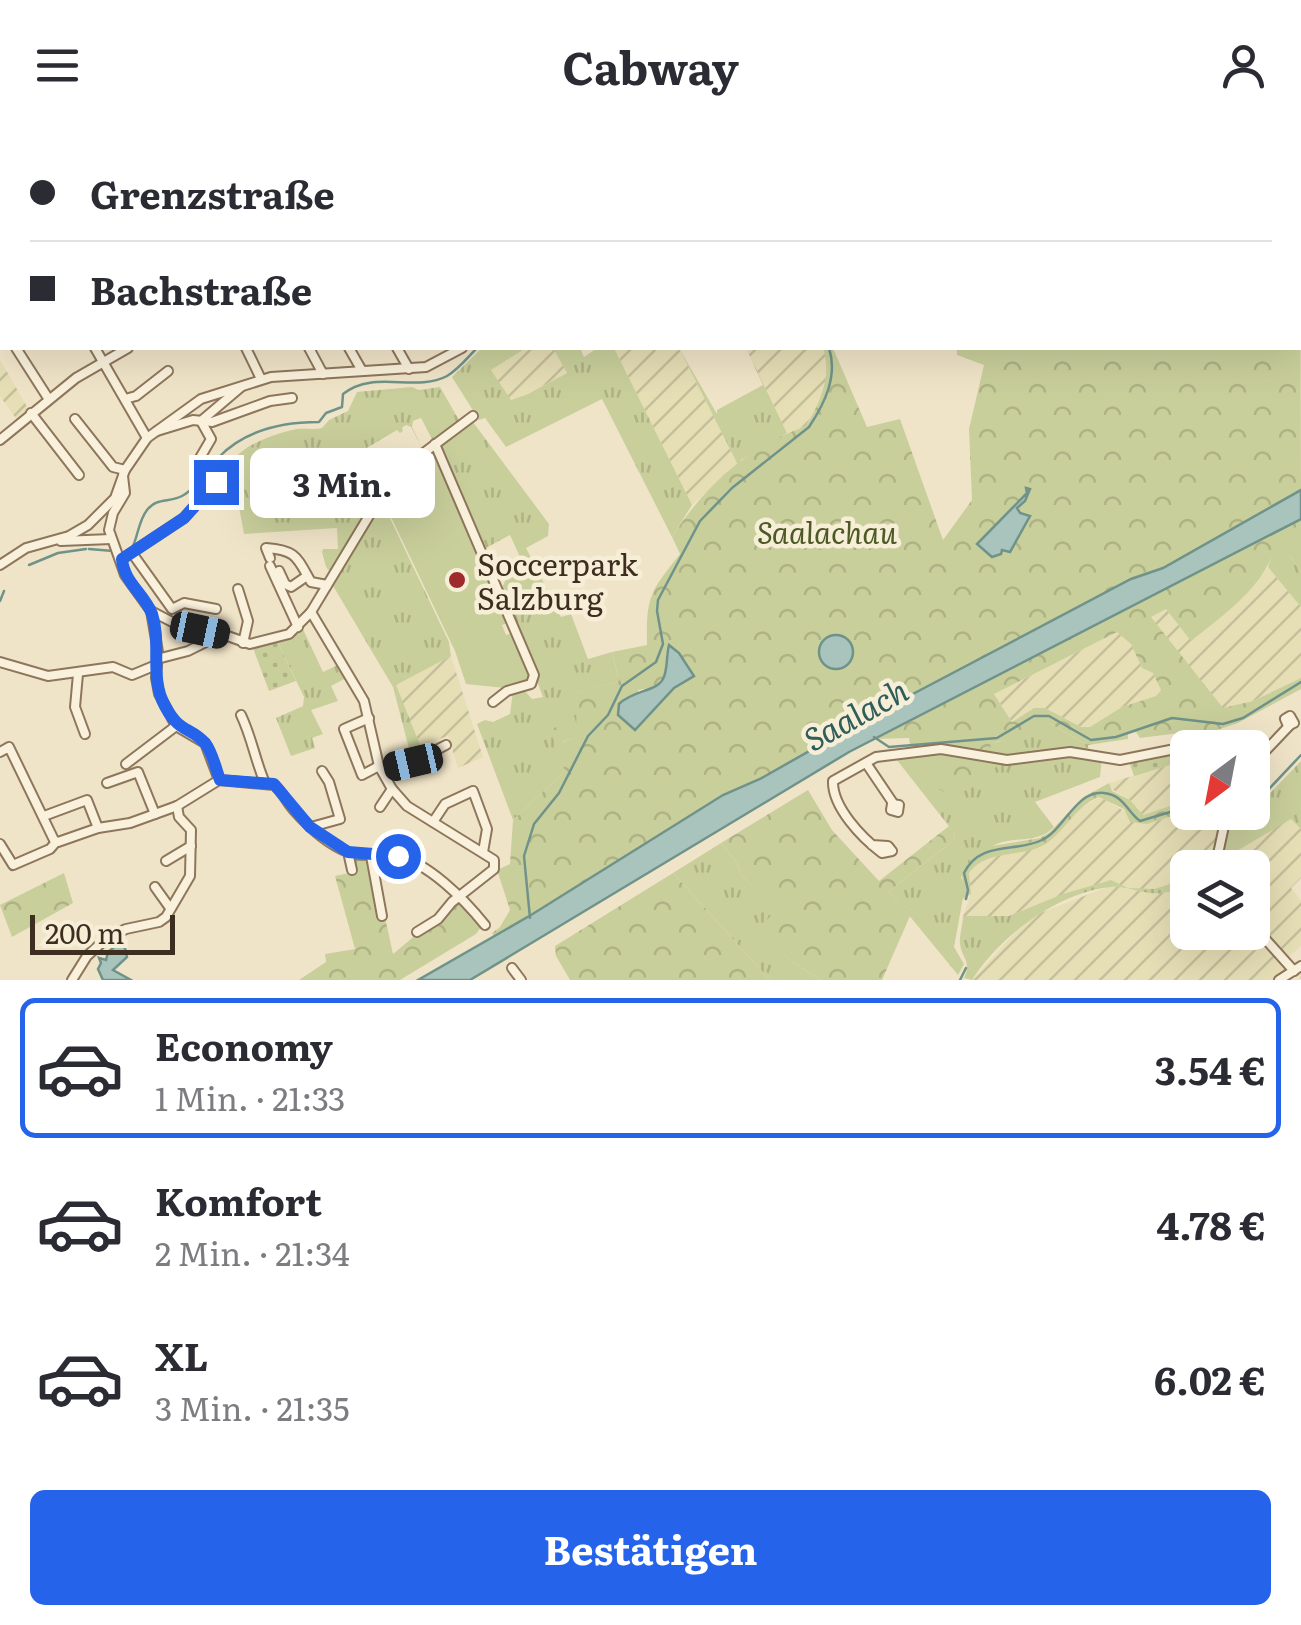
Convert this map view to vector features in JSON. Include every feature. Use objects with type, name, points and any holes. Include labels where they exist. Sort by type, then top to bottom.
[{"type":"street","points":[[17,350],[48,398]]},
{"type":"street","points":[[96,350],[150,435]]},
{"type":"street","points":[[0,440],[48,398],[124,350]]},
{"type":"street","points":[[247,350],[261,379]]},
{"type":"street","points":[[311,350],[323,374]]},
{"type":"street","points":[[350,350],[361,369]]},
{"type":"street","points":[[398,350],[409,370]]},
{"type":"street","points":[[0,565],[26,548],[69,536],[88,526],[115,498],[124,473],[150,435],[201,399],[261,379],[361,369],[409,370],[438,363],[459,350]]},
{"type":"street","points":[[125,399],[136,396],[168,371]]},
{"type":"street","points":[[201,421],[245,383]]},
{"type":"street","points":[[150,435],[193,420],[212,422],[292,398]]},
{"type":"street","points":[[31,413],[79,475]]},
{"type":"street","points":[[124,473],[126,486],[111,521],[110,539],[120,555],[125,575],[151,612],[178,625],[250,644],[278,639],[298,628],[385,486],[402,467],[473,416]]},
{"type":"street","points":[[75,419],[113,467],[124,473]]},
{"type":"street","points":[[120,555],[132,553],[191,512],[216,482],[204,474],[198,463],[211,440],[201,421]]},
{"type":"street","points":[[435,444],[534,674],[532,684],[507,691],[492,702]]},
{"type":"street","points":[[47,541],[110,539]]},
{"type":"street","points":[[298,628],[266,548],[283,549],[298,557],[311,582],[327,585]]},
{"type":"street","points":[[132,553],[172,608],[184,603],[216,609]]},
{"type":"street","points":[[279,571],[291,587],[307,576]]},
{"type":"street","points":[[238,589],[248,620],[243,642]]},
{"type":"street","points":[[151,612],[159,694],[176,726],[205,743],[220,780]]},
{"type":"street","points":[[311,612],[364,701],[380,768],[392,789],[407,806],[494,860],[494,869],[460,894],[438,919],[417,932]]},
{"type":"street","points":[[0,662],[48,676],[113,667],[132,675],[222,634]]},
{"type":"street","points":[[78,674],[75,707],[86,734]]},
{"type":"street","points":[[241,715],[265,783]]},
{"type":"street","points":[[369,718],[344,729],[362,775],[413,762],[446,745]]},
{"type":"street","points":[[1270,747],[1295,722]]},
{"type":"street","points":[[126,764],[176,726]]},
{"type":"street","points":[[0,752],[9,747],[56,842]]},
{"type":"street","points":[[872,845],[832,790],[833,781],[881,756],[950,749],[1007,760],[1070,752],[1120,760],[1170,750]]},
{"type":"street","points":[[866,763],[894,803]]},
{"type":"street","points":[[107,782],[138,772],[155,814]]},
{"type":"street","points":[[310,827],[340,818],[322,772]]},
{"type":"street","points":[[0,844],[11,866],[50,849],[56,842],[98,828],[130,824],[177,806],[220,780],[265,783],[278,787],[310,827],[348,852],[398,856],[460,894],[485,924]]},
{"type":"street","points":[[380,806],[392,789]]},
{"type":"street","points":[[433,822],[445,804],[473,792],[486,829],[483,852]]},
{"type":"street","points":[[44,816],[87,800],[98,828]]},
{"type":"street","points":[[72,980],[99,944],[117,933],[159,922],[190,876],[191,830],[179,817],[177,806]]},
{"type":"street","points":[[166,861],[191,846]]},
{"type":"street","points":[[348,852],[352,870]]},
{"type":"street","points":[[371,856],[382,916]]},
{"type":"street","points":[[156,887],[170,908]]},
{"type":"street","points":[[1270,941],[1298,968],[1279,980]]},
{"type":"street","points":[[512,968],[521,980]]},
{"type":"shaded area","points":[[523,350],[554,350],[567,373],[510,400],[491,370]]},
{"type":"shaded area","points":[[615,350],[680,350],[738,465],[692,505]]},
{"type":"shaded area","points":[[747,350],[824,350],[827,384],[806,426],[787,433]]},
{"type":"shaded area","points":[[0,360],[29,410],[17,420],[0,396]]},
{"type":"shaded area","points":[[1268,567],[1301,607],[1301,678],[1253,701],[1223,709],[1150,617],[1166,609],[1191,640],[1238,602]]},
{"type":"shaded area","points":[[1117,632],[1131,643],[1142,668],[1153,673],[1161,690],[1156,696],[1122,707],[1090,727],[1081,727],[1045,708],[1034,708],[1012,722],[994,694]]},
{"type":"shaded area","points":[[451,656],[483,757],[458,768],[448,736],[420,745],[395,685]]},
{"type":"shaded area","points":[[1170,765],[1170,806],[1143,815],[1109,783]]},
{"type":"shaded area","points":[[1100,797],[1147,824],[1170,817],[1170,830],[1223,830],[1218,850],[1170,850],[1170,884],[1133,889],[1153,894],[1170,890],[1170,950],[1270,950],[1270,850],[1238,850],[1291,818],[1301,829],[1301,878],[1291,888],[1301,900],[1301,946],[1285,960],[1301,966],[1301,979],[1294,971],[1279,980],[972,980],[1020,927],[1038,914],[1107,887],[1124,887],[1111,881],[1009,916],[963,916],[971,894],[969,873],[973,867],[1051,839],[1079,809]]},
{"type":"green space","points":[[480,350],[523,350],[491,370],[511,400],[567,373],[554,350],[581,350],[584,357],[594,350],[615,350],[692,505],[672,537],[602,399],[506,447],[485,418],[479,420],[452,377]]},
{"type":"green space","points":[[680,350],[717,414],[717,410],[763,385],[747,350],[787,433],[738,465]]},
{"type":"green space","name":"Saalachau","points":[[823,350],[834,350],[867,427],[900,419],[943,540],[972,500],[969,429],[984,365],[957,355],[957,350],[1301,350],[1301,490],[1163,568],[1131,579],[760,779],[723,795],[494,937],[492,933],[510,910],[497,870],[510,864],[513,820],[565,771],[550,730],[556,727],[563,742],[576,737],[577,693],[619,681],[612,652],[647,645],[652,595],[680,554],[672,537],[685,518],[714,484],[747,456],[806,426],[824,388]],"holes":[[[1027,492],[1017,507],[1019,513],[1028,514],[1009,552],[977,544]],[[667,648],[679,653],[694,676],[674,688],[644,720],[638,690],[656,687],[665,676]]]},
{"type":"green space","points":[[440,387],[459,420],[434,443],[421,418],[413,421],[422,448],[406,425],[400,433],[397,430],[365,449],[377,484],[372,465],[378,479],[385,475],[387,478],[378,493],[449,642],[451,656],[396,685],[420,745],[422,756],[412,760],[393,687],[329,579],[332,574],[322,552],[338,549],[337,528],[244,534],[231,463],[251,445],[270,437],[297,429],[322,428],[348,411],[357,392]]},
{"type":"green space","points":[[473,422],[549,524],[548,536],[526,548],[561,617],[571,614],[588,659],[612,652],[619,681],[578,693],[577,737],[562,742],[565,771],[513,820],[477,724],[510,714],[513,691],[523,689],[532,699],[543,697],[502,588],[506,579],[525,568],[510,535],[484,549],[439,448]]},
{"type":"green space","name":"Soccerpark Salzburg","points":[[426,457],[437,457],[512,622],[502,625],[506,635],[516,632],[531,681],[505,688],[466,684],[455,651],[381,496]]},
{"type":"green space","points":[[1301,519],[1301,572],[1289,555],[1272,556],[1248,592],[1191,641],[1166,609],[1151,617],[1223,708],[1253,701],[1301,678],[1301,689],[1217,730],[1170,730],[1170,734],[1140,738],[1136,732],[1128,734],[1128,739],[1088,745],[1049,723],[1035,723],[990,744],[997,766],[979,783],[961,792],[942,791],[933,785],[914,758],[909,738],[876,739]],"holes":[[[1117,632],[1131,644],[1142,668],[1153,673],[1161,690],[1156,696],[1122,707],[1090,727],[1081,727],[1045,708],[1034,708],[1012,722],[994,694]]]},
{"type":"green space","points":[[1272,555],[1289,555],[1301,572],[1301,607],[1268,567]]},
{"type":"green space","points":[[302,627],[323,672],[340,664],[348,677],[331,686],[338,701],[311,710],[323,734],[312,738],[315,748],[291,756],[276,718],[303,706],[304,697],[277,641]]},
{"type":"green space","points":[[277,641],[296,681],[269,691],[253,648]]},
{"type":"green space","points":[[1035,723],[1049,723],[1088,745],[1089,754],[1102,757],[1100,777],[1035,802],[1054,827],[1039,836],[991,847],[961,877],[965,887],[954,947],[964,964],[958,975],[889,891],[953,841],[955,834],[893,755],[998,742]]},
{"type":"green space","points":[[1170,753],[1170,765],[1134,776],[1128,759]]},
{"type":"green space","points":[[1301,761],[1301,829],[1291,819],[1238,850],[1221,850],[1223,830],[1270,830],[1270,793]]},
{"type":"green space","points":[[1109,783],[1112,791],[1130,800],[1143,815],[1170,806],[1170,817],[1147,824],[1130,822],[1124,809],[1099,797],[1083,806],[1044,845],[976,865],[969,873],[971,894],[963,899],[962,870],[972,855],[992,846],[1040,838],[1082,798]]},
{"type":"green space","points":[[808,790],[832,830],[879,881],[949,826],[955,834],[953,841],[889,891],[910,916],[882,980],[821,980],[792,962],[759,930],[776,909],[742,876],[721,843]]},
{"type":"green space","points":[[721,843],[742,876],[777,909],[760,930],[792,962],[821,980],[770,980],[673,873]]},
{"type":"green space","points":[[351,856],[370,860],[381,922],[386,922],[393,954],[460,898],[467,906],[473,902],[486,920],[476,934],[400,980],[299,980],[326,962],[325,954],[355,949],[335,876],[354,872]]},
{"type":"green space","points":[[64,873],[73,903],[12,937],[0,905]]},
{"type":"green space","points":[[673,873],[770,980],[570,980],[556,956],[555,946]]},
{"type":"green space","points":[[1111,880],[1128,888],[1154,889],[1170,884],[1170,891],[1164,893],[1111,887],[1071,897],[1014,933],[972,980],[964,978],[967,964],[960,941],[963,916],[1009,916]]},
{"type":"water","points":[[1026,488],[1030,489],[1025,501],[1017,508],[1030,516],[1010,552],[1002,550],[992,557],[977,544],[1027,493]]},
{"type":"water","points":[[1301,490],[1301,519],[849,752],[470,980],[418,980],[531,915],[723,795],[760,779],[1131,579],[1163,568]]},
{"type":"water","points":[[836,635],[848,640],[853,652],[848,664],[836,669],[824,664],[819,652],[824,640]]},
{"type":"water","points":[[669,645],[694,676],[674,688],[635,730],[618,715],[619,704],[660,683],[666,671]]},
{"type":"water","points":[[118,944],[125,948],[127,957],[113,970],[131,980],[103,980],[99,958],[106,960],[108,952]]},
{"type":"waterway","points":[[133,546],[142,518],[151,506],[187,493],[219,457],[241,440],[279,426],[319,422],[326,413],[342,407],[343,394],[368,383],[435,381],[447,376],[475,350]]},
{"type":"waterway","points":[[530,918],[524,856],[534,824],[559,793],[588,736],[608,715],[622,686],[656,662],[663,644],[658,600],[700,521],[732,488],[809,427],[815,418],[831,379],[829,350]]},
{"type":"waterway","points":[[29,565],[58,553],[86,549]]},
{"type":"waterway","points":[[89,549],[113,551]]},
{"type":"waterway","points":[[0,601],[4,591]]},
{"type":"waterway","name":"Saalach","points":[[874,737],[889,747],[997,738],[1034,716],[1049,716],[1091,740],[1116,737],[1172,718],[1223,724],[1243,718],[1301,682]]},
{"type":"waterway","points":[[1270,788],[1301,755]]},
{"type":"waterway","points":[[966,899],[964,873],[979,856],[1042,840],[1078,804],[1094,794],[1111,794],[1140,821],[1170,812]]},
{"type":"waterway","points":[[960,980],[966,968]]},
{"type":"place","name":"Soccerpark Salzburg","points":[[457,580]]},
{"type":"route","points":[[216,482],[184,518],[122,559],[125,575],[151,612],[158,652],[157,687],[162,701],[176,726],[205,743],[220,780],[274,784],[310,827],[329,841],[348,852],[398,856]]}]
